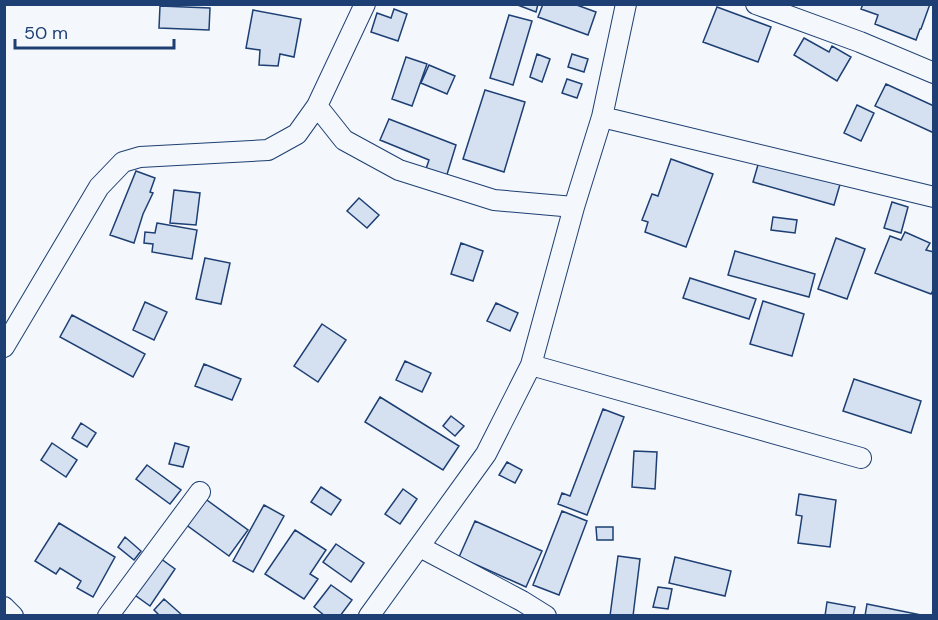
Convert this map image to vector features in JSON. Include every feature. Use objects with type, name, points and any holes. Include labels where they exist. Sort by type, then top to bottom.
[{"type":"street","points":[[4,347],[99,187],[123,162],[140,157],[268,150],[297,134],[317,106],[365,4]]},
{"type":"street","points":[[369,615],[486,454],[531,365],[574,207],[602,117],[626,4]]},
{"type":"street","points":[[756,4],[860,42],[933,73]]},
{"type":"street","points":[[317,106],[344,140],[399,170],[494,200],[574,207]]},
{"type":"street","points":[[602,117],[933,197]]},
{"type":"street","points":[[531,365],[861,458]]},
{"type":"street","points":[[108,615],[200,492]]},
{"type":"street","points":[[420,547],[546,615]]},
{"type":"street","points":[[4,607],[13,615]]},
{"type":"building","points":[[515,4],[538,4],[536,12]]},
{"type":"building","points":[[543,4],[574,4],[596,12],[588,35],[538,17]]},
{"type":"building","points":[[863,4],[930,4],[916,40],[875,24],[878,15],[861,9]]},
{"type":"building","points":[[160,6],[210,8],[209,30],[159,28]]},
{"type":"building","points":[[717,7],[771,27],[758,62],[703,42]]},
{"type":"building","points":[[394,9],[407,14],[398,41],[371,32],[377,13],[391,18]]},
{"type":"building","points":[[253,10],[301,19],[294,57],[280,54],[278,66],[259,65],[260,50],[246,48]]},
{"type":"building","points":[[509,15],[532,21],[513,85],[490,78]]},
{"type":"building","points":[[804,38],[829,52],[832,46],[851,57],[837,81],[794,55]]},
{"type":"building","points":[[537,54],[550,59],[542,82],[530,77]]},
{"type":"building","points":[[572,54],[588,59],[584,72],[568,67]]},
{"type":"building","points":[[406,57],[427,64],[412,106],[392,99]]},
{"type":"building","points":[[429,65],[455,76],[447,94],[421,83]]},
{"type":"building","points":[[567,79],[582,84],[577,98],[562,93]]},
{"type":"building","points":[[886,84],[934,106],[934,133],[875,106]]},
{"type":"building","points":[[485,90],[525,102],[504,172],[463,159]]},
{"type":"building","points":[[857,105],[874,113],[861,141],[844,133]]},
{"type":"building","points":[[389,119],[456,145],[445,181],[424,175],[429,160],[380,140]]},
{"type":"building","points":[[760,158],[841,181],[834,205],[753,182]]},
{"type":"building","points":[[671,159],[713,174],[686,247],[645,232],[648,222],[642,220],[652,194],[658,196]]},
{"type":"building","points":[[136,171],[155,178],[150,192],[153,193],[143,214],[134,243],[110,235]]},
{"type":"building","points":[[174,190],[200,193],[196,225],[170,223]]},
{"type":"building","points":[[359,198],[379,215],[367,228],[347,211]]},
{"type":"building","points":[[892,202],[908,207],[901,233],[884,228]]},
{"type":"building","points":[[773,217],[797,220],[795,233],[771,230]]},
{"type":"building","points":[[157,223],[197,230],[192,259],[152,252],[153,244],[144,243],[145,232],[155,233]]},
{"type":"building","points":[[905,232],[930,243],[926,250],[934,252],[934,289],[931,294],[875,273],[890,236],[901,240]]},
{"type":"building","points":[[836,238],[865,249],[847,299],[818,289]]},
{"type":"building","points":[[461,243],[483,251],[473,281],[451,274]]},
{"type":"building","points":[[735,251],[815,274],[809,297],[728,275]]},
{"type":"building","points":[[205,258],[230,263],[221,304],[196,299]]},
{"type":"building","points":[[690,278],[756,299],[749,319],[683,298]]},
{"type":"building","points":[[763,301],[804,314],[792,356],[750,344]]},
{"type":"building","points":[[145,302],[167,312],[154,340],[133,330]]},
{"type":"building","points":[[496,303],[518,313],[510,331],[487,321]]},
{"type":"building","points":[[72,315],[145,354],[133,377],[60,337]]},
{"type":"building","points":[[322,324],[346,340],[318,382],[294,366]]},
{"type":"building","points":[[405,361],[431,373],[422,392],[396,380]]},
{"type":"building","points":[[204,364],[241,379],[232,400],[195,386]]},
{"type":"building","points":[[854,379],[921,401],[911,433],[843,411]]},
{"type":"building","points":[[380,397],[459,446],[443,470],[365,422]]},
{"type":"building","points":[[603,409],[624,417],[587,515],[558,504],[562,493],[570,496]]},
{"type":"building","points":[[451,416],[464,426],[455,436],[443,426]]},
{"type":"building","points":[[81,423],[96,433],[87,447],[72,438]]},
{"type":"building","points":[[52,443],[77,460],[66,477],[41,460]]},
{"type":"building","points":[[175,443],[189,447],[183,467],[169,464]]},
{"type":"building","points":[[634,451],[657,452],[655,489],[632,487]]},
{"type":"building","points":[[507,462],[522,470],[515,483],[499,475]]},
{"type":"building","points":[[147,465],[181,490],[170,504],[136,479]]},
{"type":"building","points":[[321,487],[341,500],[331,515],[311,502]]},
{"type":"building","points":[[403,489],[417,499],[400,524],[385,514]]},
{"type":"building","points":[[799,494],[836,500],[830,547],[798,543],[802,516],[796,515]]},
{"type":"building","points":[[200,495],[248,530],[229,556],[181,521]]},
{"type":"building","points":[[264,505],[284,516],[253,572],[233,561]]},
{"type":"building","points":[[562,511],[587,521],[559,595],[533,585]]},
{"type":"building","points":[[475,521],[542,551],[526,587],[459,557]]},
{"type":"building","points":[[59,523],[115,557],[93,597],[77,588],[81,581],[60,568],[56,574],[35,561]]},
{"type":"building","points":[[596,527],[613,527],[613,540],[597,540]]},
{"type":"building","points":[[295,530],[326,550],[310,574],[318,579],[304,599],[265,574]]},
{"type":"building","points":[[125,537],[141,551],[134,560],[118,547]]},
{"type":"building","points":[[336,544],[364,563],[351,582],[323,562]]},
{"type":"building","points":[[157,556],[175,569],[150,606],[132,593]]},
{"type":"building","points":[[618,556],[640,559],[633,616],[610,616]]},
{"type":"building","points":[[675,557],[731,571],[725,596],[669,583]]},
{"type":"building","points":[[331,585],[352,600],[340,616],[325,616],[314,607]]},
{"type":"building","points":[[658,587],[672,589],[668,609],[653,607]]},
{"type":"building","points":[[164,599],[182,616],[160,616],[154,610]]},
{"type":"building","points":[[827,602],[855,607],[853,616],[825,616]]},
{"type":"building","points":[[867,604],[926,616],[865,616]]}]
